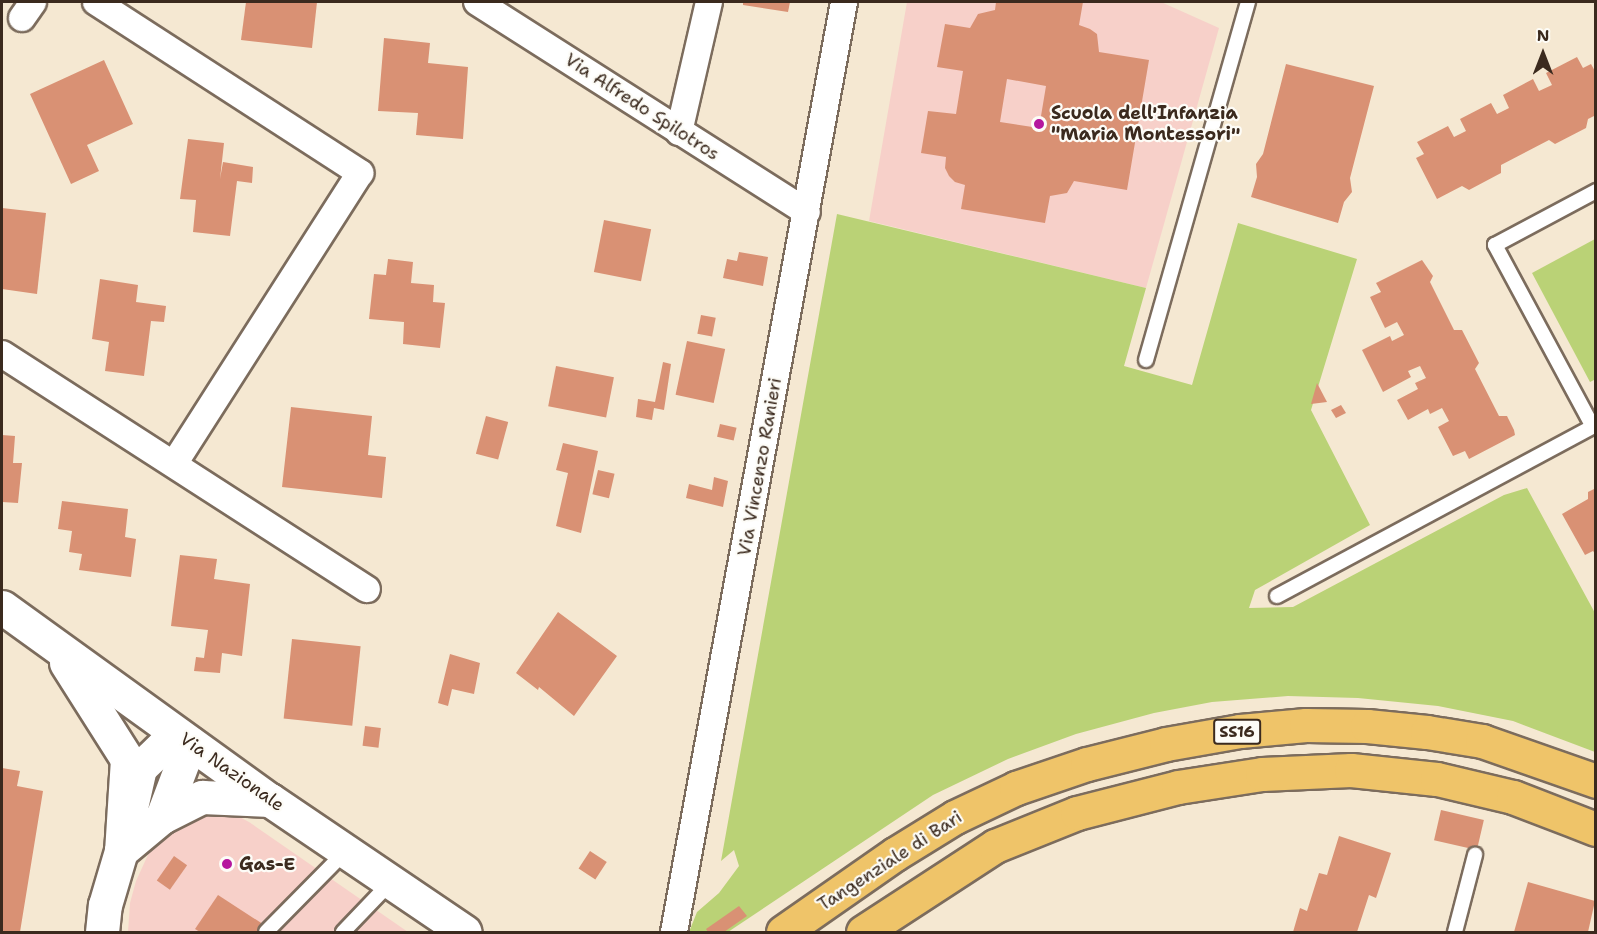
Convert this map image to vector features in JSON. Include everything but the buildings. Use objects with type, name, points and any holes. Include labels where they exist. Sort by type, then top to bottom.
[{"type":"highway","name":"Tangenziale di Bari","points":[[783,933],[895,854],[955,817],[1016,788],[1087,764],[1166,744],[1240,731],[1306,725],[1367,726],[1427,732],[1482,741],[1596,781]]},
{"type":"highway","points":[[863,933],[995,846],[1077,813],[1178,787],[1262,774],[1351,770],[1437,779],[1513,796],[1596,829]]},
{"type":"street","points":[[96,2],[360,173],[174,464]]},
{"type":"street","name":"Via Alfredo Spilotros","points":[[477,2],[807,212]]},
{"type":"street","points":[[679,132],[709,2]]},
{"type":"street","name":"Via Vincenzo Ranieri","points":[[674,933],[844,2]]},
{"type":"street","points":[[2,354],[368,589]]},
{"type":"street","name":"Via Nazionale","points":[[2,607],[270,800],[465,933]]},
{"type":"street","points":[[51,642],[92,699],[127,759],[121,850]]},
{"type":"street","points":[[102,933],[105,905],[121,850],[140,768],[164,745],[190,742],[162,817]]},
{"type":"street","points":[[121,850],[162,817],[202,797],[270,800]]},
{"type":"lane","points":[[1146,360],[1248,2]]},
{"type":"lane","points":[[1277,596],[1594,426],[1495,245],[1596,191]]},
{"type":"lane","points":[[266,933],[346,850]]},
{"type":"lane","points":[[1455,933],[1475,855]]},
{"type":"lane","points":[[343,933],[391,882]]},
{"type":"shaded area","name":"Scuola dell'Infanzia \"Maria Montessori\"","points":[[907,2],[1161,2],[1219,28],[1146,288],[869,221]]},
{"type":"shaded area","name":"Gas-E","points":[[200,811],[232,813],[249,822],[408,932],[128,932],[130,903],[136,881],[152,846],[163,832]]},
{"type":"green space","points":[[837,214],[1146,288],[1124,366],[1192,385],[1238,223],[1357,259],[1311,410],[1370,525],[1255,590],[1249,608],[1293,607],[1504,495],[1527,488],[1595,613],[1595,752],[1513,721],[1438,706],[1358,698],[1288,696],[1212,702],[1154,713],[1076,734],[1008,759],[933,795],[728,932],[689,932],[697,912],[719,893],[739,866],[734,850],[721,861]]},
{"type":"green space","points":[[1595,239],[1596,379],[1590,382],[1532,273]]},
{"type":"place","name":"Scuola dell'Infanzia \"Maria Montessori\"","points":[[1039,124]]},
{"type":"place","name":"Gas-E","points":[[227,864]]}]
